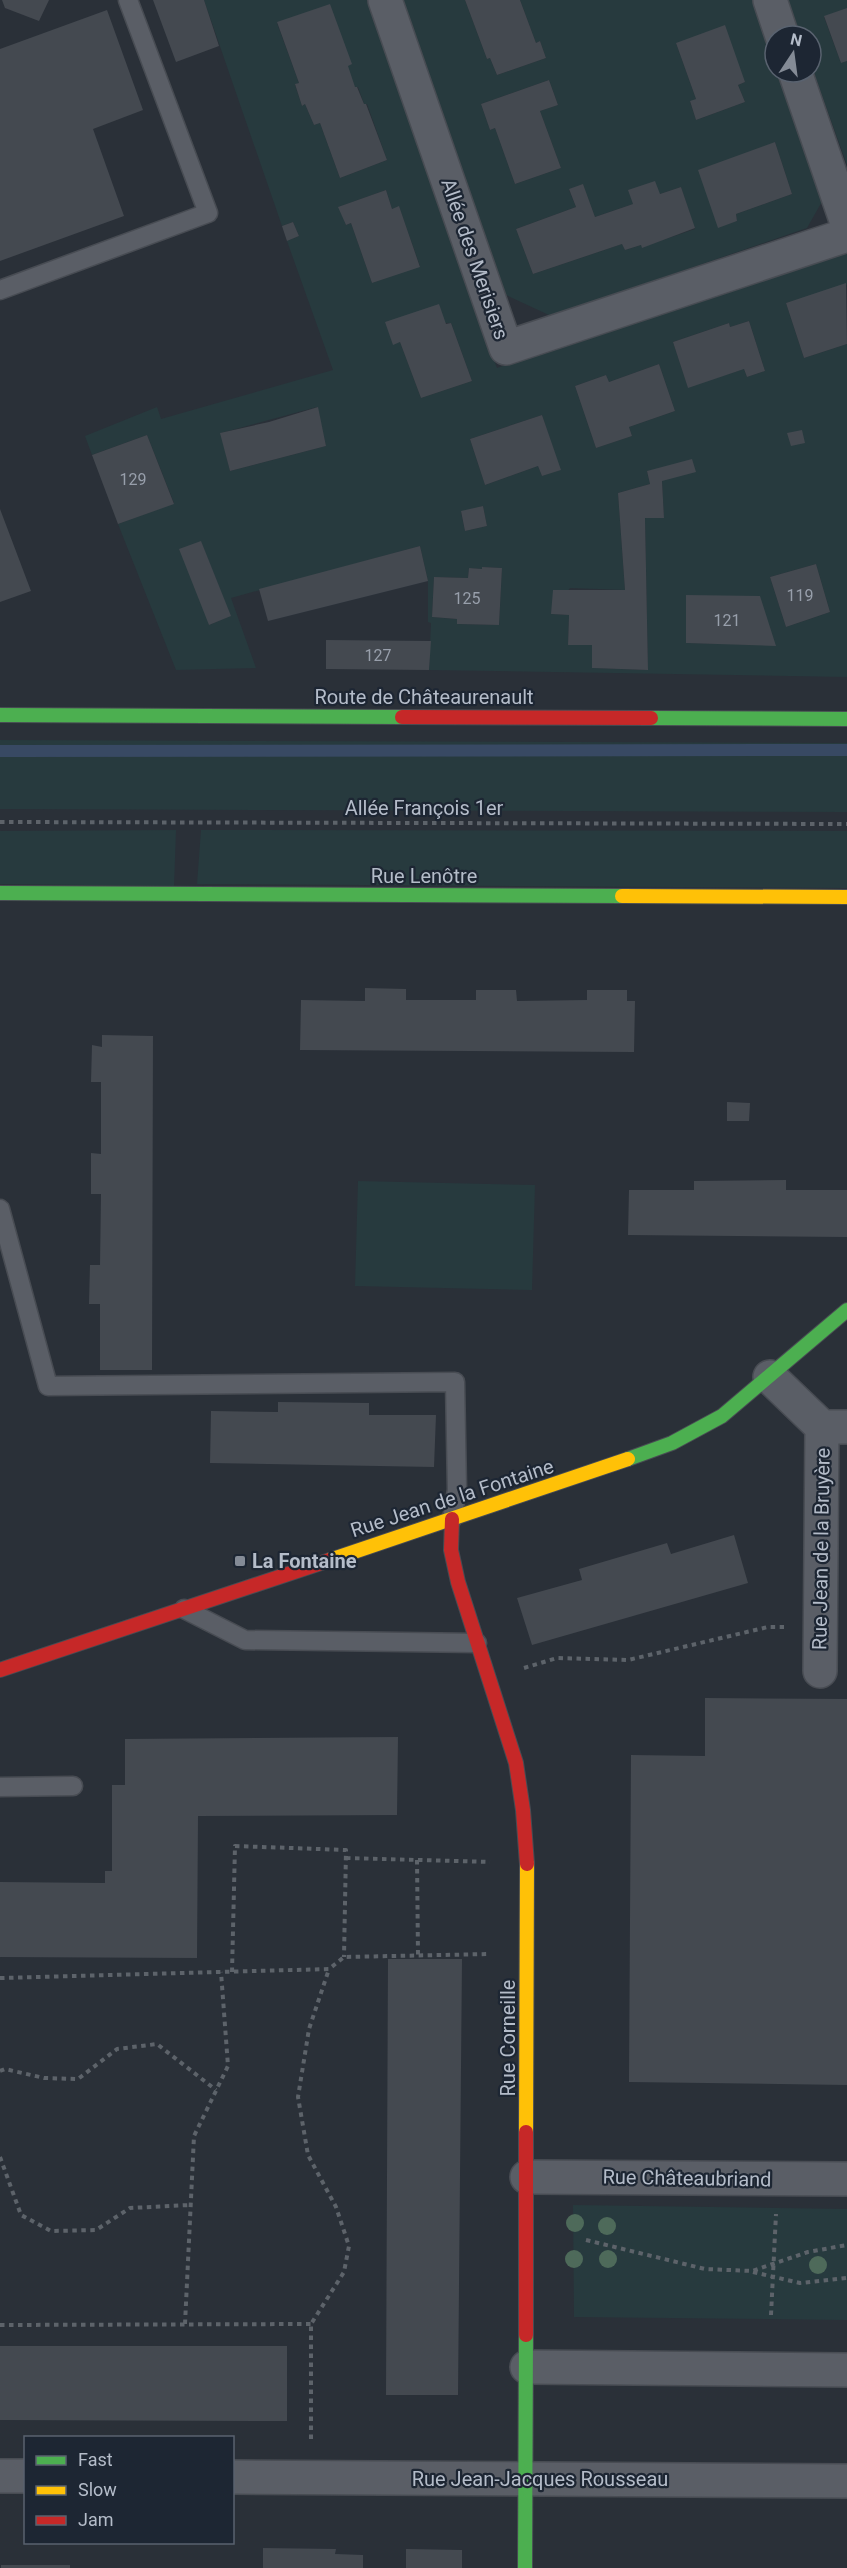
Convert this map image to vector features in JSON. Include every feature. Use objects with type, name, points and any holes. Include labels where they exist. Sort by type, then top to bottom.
[{"type":"street","name":"Allée des Merisiers","points":[[385,0],[506,348],[847,235]]},
{"type":"street","points":[[770,0],[778,24]]},
{"type":"street","points":[[799,84],[847,223]]},
{"type":"street","name":"Route de Châteaurenault","points":[[0,715],[847,719]]},
{"type":"street","name":"Rue Lenôtre","points":[[0,893],[847,897]]},
{"type":"street","name":"Rue Jean de la Fontaine","points":[[0,1670],[672,1443],[722,1416],[847,1310]]},
{"type":"street","name":"Rue Jean de la Bruyère","points":[[770,1377],[835,1427],[820,1671]]},
{"type":"street","name":"Rue Corneille","points":[[452,1519],[451,1550],[456,1572],[516,1763],[523,1810],[527,1865],[525,2568]]},
{"type":"street","name":"Rue Châteaubriand","points":[[527,2176],[847,2180]]},
{"type":"street","points":[[526,2367],[847,2370]]},
{"type":"street","points":[[0,2476],[24,2476]]},
{"type":"street","name":"Rue Jean-Jacques Rousseau","points":[[234,2477],[847,2481]]},
{"type":"lane","points":[[0,290],[208,213],[128,0]]},
{"type":"lane","points":[[0,1209],[48,1386],[455,1382],[457,1490],[452,1519]]},
{"type":"lane","points":[[183,1608],[245,1640],[477,1643]]},
{"type":"lane","points":[[0,1787],[73,1786]]},
{"type":"path","name":"Allée François 1er","points":[[0,822],[847,824]]},
{"type":"path","points":[[523,1668],[557,1658],[628,1660],[768,1628],[789,1627]]},
{"type":"path","points":[[232,1972],[235,1846],[346,1850],[344,1957]]},
{"type":"path","points":[[346,1858],[496,1862]]},
{"type":"path","points":[[417,1860],[418,1955]]},
{"type":"path","points":[[310,2441],[311,2324],[344,2272],[349,2246],[336,2207],[308,2155],[298,2097],[309,2029],[329,1969],[344,1957],[492,1954]]},
{"type":"path","points":[[0,1978],[329,1969]]},
{"type":"path","points":[[185,2324],[194,2136],[228,2066],[221,1972]]},
{"type":"path","points":[[0,2071],[5,2069],[44,2078],[78,2079],[117,2049],[157,2044],[216,2090]]},
{"type":"path","points":[[0,2157],[21,2215],[51,2231],[96,2230],[130,2208],[190,2205]]},
{"type":"path","points":[[771,2314],[776,2207]]},
{"type":"path","points":[[586,2240],[705,2269],[752,2271],[800,2283],[847,2278]]},
{"type":"path","points":[[752,2271],[808,2252],[847,2245]]},
{"type":"path","points":[[0,2325],[311,2324]]},
{"type":"green space","points":[[204,0],[367,0],[497,368],[847,250],[847,285],[786,303],[804,358],[847,344],[847,677],[429,670],[431,623],[428,622],[428,581],[420,546],[231,598],[256,668],[176,670],[118,524],[174,503],[147,435],[92,455],[85,436],[157,407],[161,419],[333,370],[287,241],[299,236],[293,222],[282,226]],"holes":[[[277,23],[355,87],[358,87],[364,104],[367,104],[387,160],[340,178],[320,123],[314,125],[305,104],[302,106],[295,85],[299,83]],[[386,190],[392,209],[399,207],[420,266],[372,283],[351,223],[346,225],[339,207]],[[749,321],[765,371],[747,377],[744,369],[688,387],[673,342],[729,323],[730,327]],[[386,322],[451,323],[472,381],[421,398],[400,342],[393,344]],[[659,364],[675,411],[629,427],[632,436],[596,448],[575,386],[606,375],[609,382]],[[317,407],[326,446],[230,471],[221,433]],[[542,415],[560,470],[542,476],[538,466],[485,485],[470,439]],[[647,471],[662,481],[664,518],[645,518],[648,670],[593,668],[592,645],[568,645],[569,615],[551,614],[570,588],[625,590],[618,493],[650,484]],[[483,506],[487,526],[465,531],[461,512]],[[201,542],[230,616],[209,625]],[[816,564],[830,612],[786,627],[770,577]],[[469,568],[502,568],[499,625],[458,624],[457,619],[432,617],[434,577],[468,578]],[[686,596],[775,645],[687,643]]]},
{"type":"green space","points":[[401,0],[465,0],[487,59],[490,58],[497,75],[546,58],[540,41],[536,43],[520,0],[753,0],[763,28],[763,84],[783,84],[824,198],[807,228],[551,316],[506,295]],"holes":[[[676,43],[745,82],[738,85],[745,102],[696,120],[690,102],[696,99]],[[549,80],[558,105],[540,111],[561,168],[515,184],[495,128],[490,130],[481,104]],[[775,142],[792,194],[736,214],[737,221],[718,227]],[[583,185],[595,217],[633,204],[629,190],[660,194],[681,187],[695,229],[642,247],[641,245],[625,250],[622,244],[533,274],[516,229],[576,207],[569,190]]]},
{"type":"green space","points":[[788,0],[847,0],[847,8],[824,17],[841,63],[847,61],[847,165],[818,84],[823,84],[823,24],[797,24]]},
{"type":"green space","points":[[0,740],[847,743],[847,812],[0,809]]},
{"type":"green space","points":[[176,830],[174,886],[0,884],[0,831]]},
{"type":"green space","points":[[201,830],[847,831],[847,888],[197,884]]},
{"type":"green space","points":[[358,1181],[535,1185],[532,1290],[355,1286]]},
{"type":"green space","points":[[573,2205],[847,2209],[847,2320],[574,2317]]},
{"type":"building","points":[[2,0],[49,0],[39,21],[5,8]]},
{"type":"building","points":[[153,0],[204,0],[219,46],[176,62]]},
{"type":"building","points":[[465,0],[520,0],[536,43],[540,41],[546,58],[497,75],[490,58],[487,59]]},
{"type":"building","points":[[330,4],[352,64],[348,66],[355,87],[366,104],[387,160],[340,178],[320,123],[314,125],[305,104],[302,106],[295,84],[299,83],[277,22]]},
{"type":"building","points":[[847,8],[847,61],[841,63],[824,16]]},
{"type":"building","points":[[107,10],[143,110],[93,129],[124,216],[0,261],[0,49]]},
{"type":"building","points":[[725,25],[745,82],[738,85],[745,102],[696,120],[690,101],[696,99],[676,43]]},
{"type":"building","points":[[549,80],[558,105],[540,111],[561,168],[515,184],[495,128],[490,130],[481,104]]},
{"type":"building","points":[[775,142],[792,194],[736,214],[737,221],[718,228],[698,170]]},
{"type":"building","points":[[655,181],[660,194],[681,187],[695,228],[642,248],[641,245],[625,250],[622,244],[533,274],[516,229],[576,207],[569,189],[583,184],[595,217],[633,204],[628,190]]},
{"type":"building","points":[[386,190],[392,209],[399,206],[420,267],[372,283],[351,223],[346,225],[338,207]]},
{"type":"building","points":[[293,222],[299,236],[287,241],[282,226]]},
{"type":"building","points":[[846,283],[847,344],[804,358],[786,303]]},
{"type":"building","points":[[439,304],[446,324],[451,323],[472,381],[421,398],[400,342],[393,345],[385,322]]},
{"type":"building","points":[[749,321],[765,371],[747,377],[744,369],[688,388],[673,342],[729,323],[730,327]]},
{"type":"building","points":[[659,364],[675,411],[629,427],[632,436],[596,448],[575,386],[606,375],[609,382]]},
{"type":"building","points":[[318,407],[326,446],[230,471],[220,433],[269,422]]},
{"type":"building","points":[[542,415],[561,470],[542,476],[538,466],[485,485],[470,439]]},
{"type":"building","points":[[802,430],[805,443],[791,446],[787,433]]},
{"type":"building","points":[[147,435],[174,504],[118,524],[92,455]]},
{"type":"building","points":[[692,459],[696,472],[662,481],[664,518],[645,518],[648,670],[592,668],[592,645],[568,645],[569,615],[551,614],[553,590],[625,590],[618,493],[650,484],[647,471]]},
{"type":"building","points":[[483,506],[487,526],[465,531],[461,511]]},
{"type":"building","points":[[0,509],[31,591],[0,602]]},
{"type":"building","points":[[201,541],[231,616],[209,625],[179,549]]},
{"type":"building","points":[[420,546],[428,581],[268,621],[259,589]]},
{"type":"building","points":[[816,564],[830,612],[786,627],[770,577]]},
{"type":"building","points":[[482,567],[502,568],[499,625],[457,624],[457,619],[432,617],[434,577],[468,578],[469,568],[482,569]]},
{"type":"building","points":[[686,595],[760,596],[776,646],[686,643]]},
{"type":"building","points":[[326,640],[431,641],[429,670],[326,669]]},
{"type":"building","points":[[365,988],[406,989],[406,1000],[476,1000],[476,990],[516,990],[517,1001],[587,1000],[587,990],[627,990],[627,1001],[635,1001],[634,1052],[300,1050],[301,1000],[365,1001]]},
{"type":"building","points":[[102,1035],[153,1036],[152,1370],[100,1370],[100,1304],[89,1304],[90,1265],[100,1265],[101,1194],[91,1194],[91,1153],[101,1154],[101,1082],[91,1082],[92,1045],[102,1047]]},
{"type":"building","points":[[727,1102],[750,1103],[749,1121],[727,1121]]},
{"type":"building","points":[[786,1180],[786,1190],[847,1190],[847,1237],[628,1235],[629,1190],[694,1190],[694,1181]]},
{"type":"building","points":[[278,1402],[369,1403],[369,1415],[436,1415],[434,1467],[210,1463],[211,1411],[278,1412]]},
{"type":"building","points":[[734,1535],[748,1583],[532,1645],[517,1598],[582,1580],[579,1569],[667,1543],[671,1554]]},
{"type":"building","points":[[705,1698],[847,1699],[847,2085],[629,2082],[631,1755],[705,1756]]},
{"type":"building","points":[[398,1737],[397,1815],[198,1816],[197,1958],[0,1957],[0,1882],[105,1883],[105,1871],[112,1871],[112,1785],[125,1785],[125,1739]]},
{"type":"building","points":[[388,1959],[462,1959],[458,2395],[386,2395]]},
{"type":"building","points":[[0,2346],[287,2346],[287,2421],[0,2420]]},
{"type":"building","points":[[263,2548],[336,2549],[335,2554],[363,2555],[363,2568],[263,2568]]},
{"type":"building","points":[[406,2549],[462,2550],[462,2568],[406,2568]]},
{"type":"building","points":[[1,2565],[70,2565],[70,2568],[1,2568]]},
{"type":"waterway","points":[[0,751],[847,750]]},
{"type":"traffic: fast","points":[[0,715],[402,717]]},
{"type":"traffic: fast","points":[[651,718],[847,719]]},
{"type":"traffic: fast","points":[[0,893],[622,896]]},
{"type":"traffic: fast","points":[[628,1459],[672,1443],[722,1416],[847,1310]]},
{"type":"traffic: fast","points":[[525,2568],[526,2335]]},
{"type":"traffic: slow","points":[[622,896],[847,897]]},
{"type":"traffic: slow","points":[[330,1560],[628,1459]]},
{"type":"traffic: slow","points":[[526,2132],[527,1864]]},
{"type":"traffic: jam","points":[[402,717],[651,718]]},
{"type":"traffic: jam","points":[[452,1519],[451,1550],[458,1582],[516,1763],[523,1810],[527,1864]]},
{"type":"traffic: jam","points":[[0,1670],[330,1560]]},
{"type":"traffic: jam","points":[[526,2132],[526,2335]]},
{"type":"place","name":"La Fontaine","points":[[240,1561]]}]
